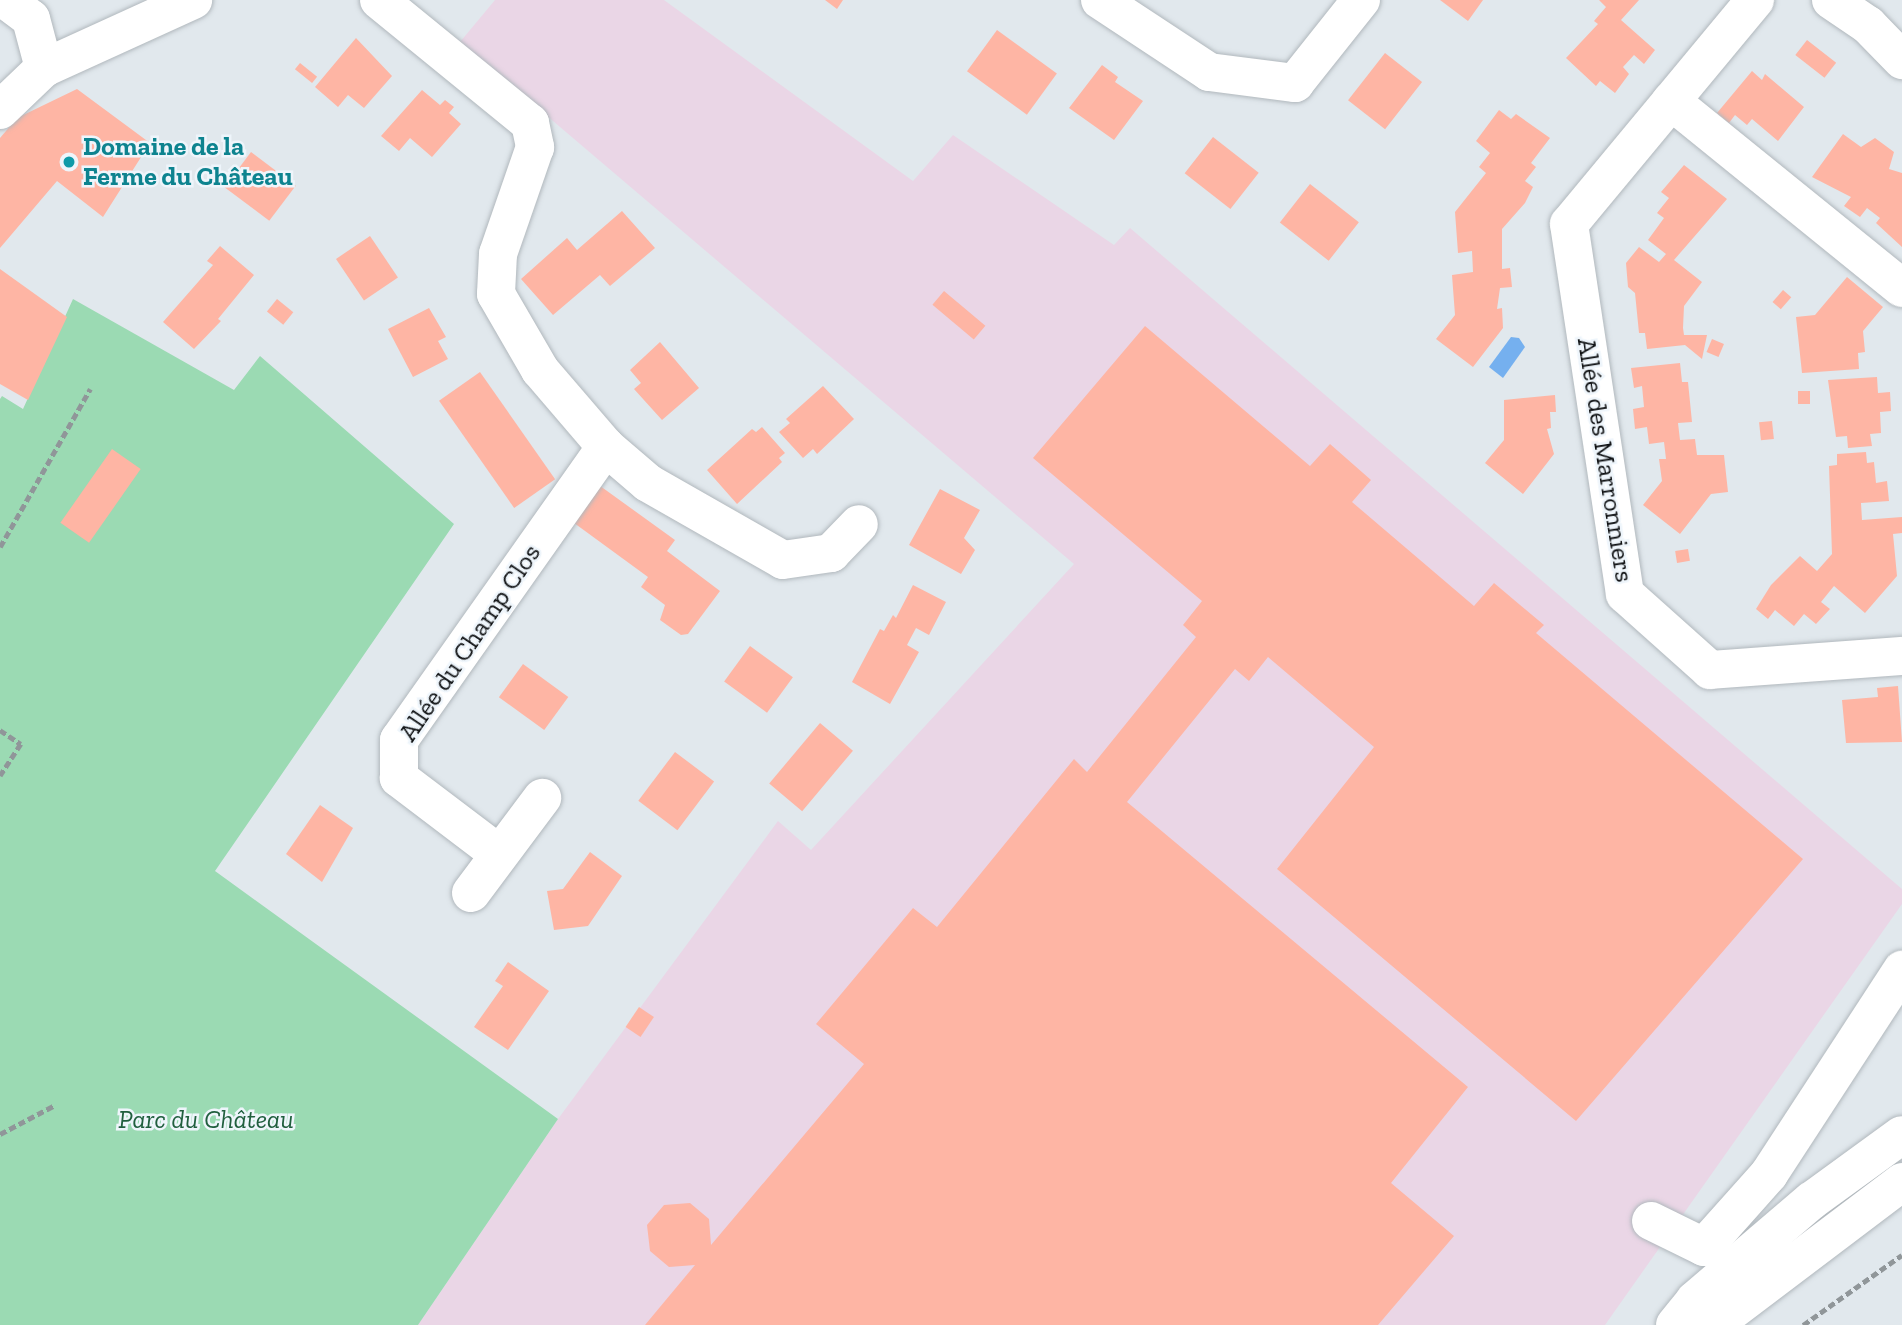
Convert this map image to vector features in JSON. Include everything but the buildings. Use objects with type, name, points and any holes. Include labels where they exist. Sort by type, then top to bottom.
[{"type":"street","points":[[6,0],[31,19],[44,68]]},
{"type":"street","points":[[0,110],[44,68],[193,0]]},
{"type":"street","points":[[379,0],[530,123],[534,146],[498,254],[496,294],[540,370],[606,447],[649,482],[783,560],[831,553],[859,524]]},
{"type":"street","points":[[1100,0],[1209,72],[1295,83],[1362,0]]},
{"type":"street","name":"Allée des Marronniers","points":[[1755,0],[1569,224],[1625,594],[1710,670],[1902,656]]},
{"type":"street","points":[[1831,0],[1868,26],[1902,60]]},
{"type":"street","points":[[1671,101],[1902,288]]},
{"type":"street","name":"Allée du Champ Clos","points":[[499,855],[400,778],[400,740],[606,447]]},
{"type":"street","points":[[471,893],[542,798]]},
{"type":"street","points":[[1651,1221],[1704,1247],[1769,1174],[1902,970]]},
{"type":"street","points":[[1675,1325],[1695,1300],[1811,1201],[1902,1135]]},
{"type":"street","points":[[1713,1325],[1902,1182]]},
{"type":"path","points":[[0,547],[90,389]]},
{"type":"path","points":[[0,730],[21,744],[0,776]]},
{"type":"path","points":[[0,1134],[53,1106]]},
{"type":"path","points":[[1804,1325],[1902,1255]]},
{"type":"shaded area","points":[[495,0],[664,0],[913,181],[953,135],[1114,245],[1130,228],[1902,889],[1902,904],[1605,1325],[418,1325],[558,1119],[778,821],[811,850],[1074,564],[460,42]]},
{"type":"green space","name":"Parc du Château","points":[[73,299],[234,390],[260,356],[454,524],[215,871],[558,1119],[418,1325],[0,1325],[0,399],[2,396],[23,409]]},
{"type":"water","points":[[1511,337],[1519,338],[1525,347],[1503,378],[1489,367]]},
{"type":"place","name":"Domaine de la Ferme du Château","points":[[69,162]]}]
